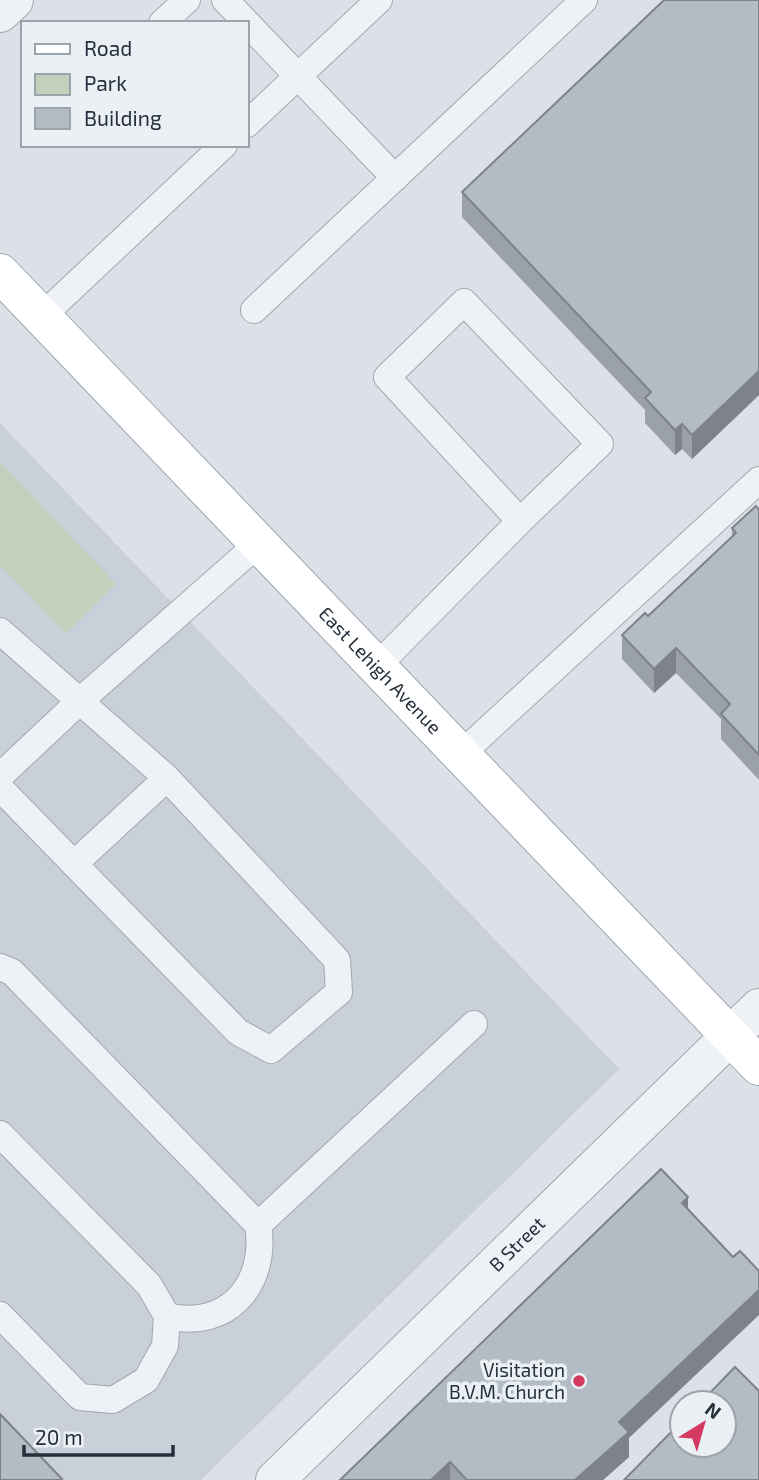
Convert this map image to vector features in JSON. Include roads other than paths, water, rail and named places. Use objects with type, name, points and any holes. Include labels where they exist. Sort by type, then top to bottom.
[{"type":"main road","name":"East Lehigh Avenue","points":[[0,273],[759,1066]]},
{"type":"street","points":[[0,13],[14,0]]},
{"type":"street","name":"B Street","points":[[275,1480],[759,1008]]},
{"type":"lane","points":[[164,21],[187,0]]},
{"type":"lane","points":[[225,0],[245,21]]},
{"type":"lane","points":[[248,123],[379,0]]},
{"type":"lane","points":[[254,310],[584,0]]},
{"type":"lane","points":[[248,24],[395,178]]},
{"type":"lane","points":[[41,317],[222,147]]},
{"type":"lane","points":[[378,665],[600,444],[464,302],[387,377],[520,521]]},
{"type":"lane","points":[[460,755],[759,480]]},
{"type":"lane","points":[[0,776],[81,700],[259,543]]},
{"type":"lane","points":[[0,631],[167,778],[338,960],[339,992],[271,1050],[238,1032],[0,788]]},
{"type":"lane","points":[[74,864],[167,778]]},
{"type":"lane","points":[[0,967],[12,972],[258,1225],[262,1248],[256,1271],[239,1301],[210,1314],[185,1320],[167,1315]]},
{"type":"lane","points":[[258,1225],[474,1024]]},
{"type":"lane","points":[[0,1134],[149,1285],[167,1315],[165,1346],[146,1380],[113,1400],[80,1396],[0,1315]]},
{"type":"place","name":"Visitation B.V.M. Church","points":[[579,1381]]}]
